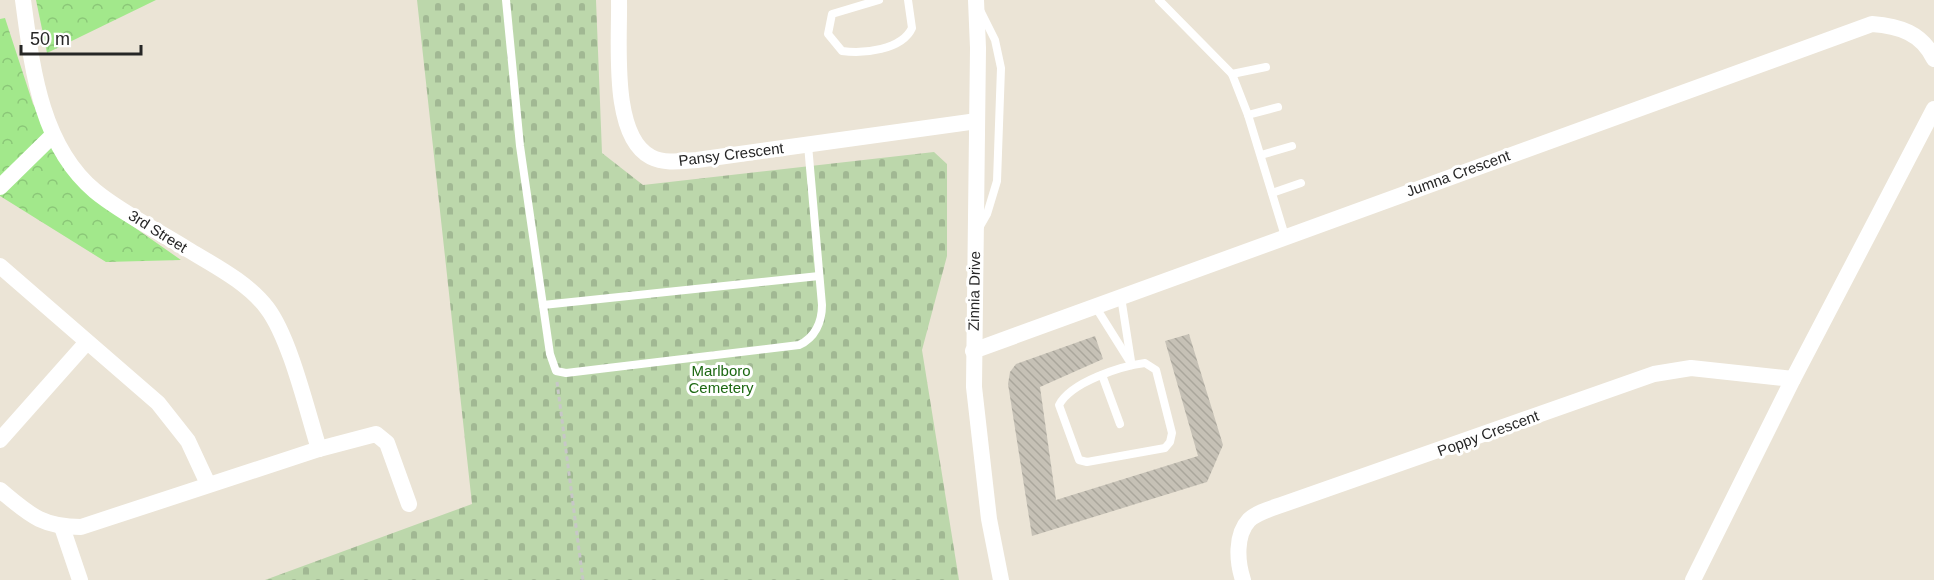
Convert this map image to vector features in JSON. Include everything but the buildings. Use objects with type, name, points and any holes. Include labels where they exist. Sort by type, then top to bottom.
[{"type":"street","name":"3rd Street","points":[[23,0],[39,93],[53,135],[77,172],[96,192],[238,281],[268,309],[289,356],[319,448]]},
{"type":"street","name":"Pansy Crescent","points":[[619,0],[623,114],[629,133],[641,150],[659,160],[671,162],[976,121]]},
{"type":"street","name":"Zinnia Drive","points":[[976,0],[978,48],[973,351],[980,454],[1000,580]]},
{"type":"street","name":"Jumna Crescent","points":[[973,351],[1872,24],[1889,25],[1916,35],[1934,59]]},
{"type":"street","points":[[1693,580],[1793,380],[1934,109]]},
{"type":"street","points":[[0,188],[53,135]]},
{"type":"street","points":[[0,266],[173,419],[188,441],[208,484]]},
{"type":"street","points":[[0,440],[87,342]]},
{"type":"street","name":"Poppy Crescent","points":[[1243,580],[1239,557],[1245,527],[1256,516],[1284,504],[1654,374],[1691,368],[1793,380]]},
{"type":"street","points":[[0,490],[39,521],[62,527],[81,527],[319,448],[370,434],[380,435],[387,443],[409,504]]},
{"type":"street","points":[[62,527],[80,580]]},
{"type":"lane","points":[[506,0],[520,146],[550,354],[556,371],[566,372],[799,345],[813,334],[822,315],[808,145]]},
{"type":"lane","points":[[879,0],[832,14],[828,33],[842,51],[852,52],[891,46],[901,41],[912,28],[908,0]]},
{"type":"lane","points":[[975,235],[987,214],[997,181],[1001,68],[995,40],[976,0]]},
{"type":"lane","points":[[1159,0],[1232,74],[1248,115],[1285,236]]},
{"type":"lane","points":[[1232,74],[1266,67]]},
{"type":"lane","points":[[1248,115],[1278,107]]},
{"type":"lane","points":[[1261,155],[1292,146]]},
{"type":"lane","points":[[1272,193],[1301,183]]},
{"type":"lane","points":[[543,304],[819,276]]},
{"type":"lane","points":[[1120,296],[1132,364]]},
{"type":"lane","points":[[1095,306],[1132,364]]},
{"type":"lane","points":[[1145,363],[1156,370],[1172,433],[1170,442],[1165,448],[1087,462],[1076,456],[1059,405],[1068,393],[1102,375],[1132,364],[1145,363]]},
{"type":"lane","points":[[1102,375],[1120,424]]},
{"type":"path","points":[[556,371],[584,580]]},
{"type":"green space","points":[[36,0],[156,0],[47,53]]},
{"type":"green space","name":"Marlboro Cemetery","points":[[417,0],[596,0],[602,153],[643,185],[934,152],[947,164],[947,256],[922,350],[959,580],[265,580],[472,504]]},
{"type":"green space","points":[[5,18],[33,104],[91,197],[181,260],[106,262],[0,196],[0,19]]}]
